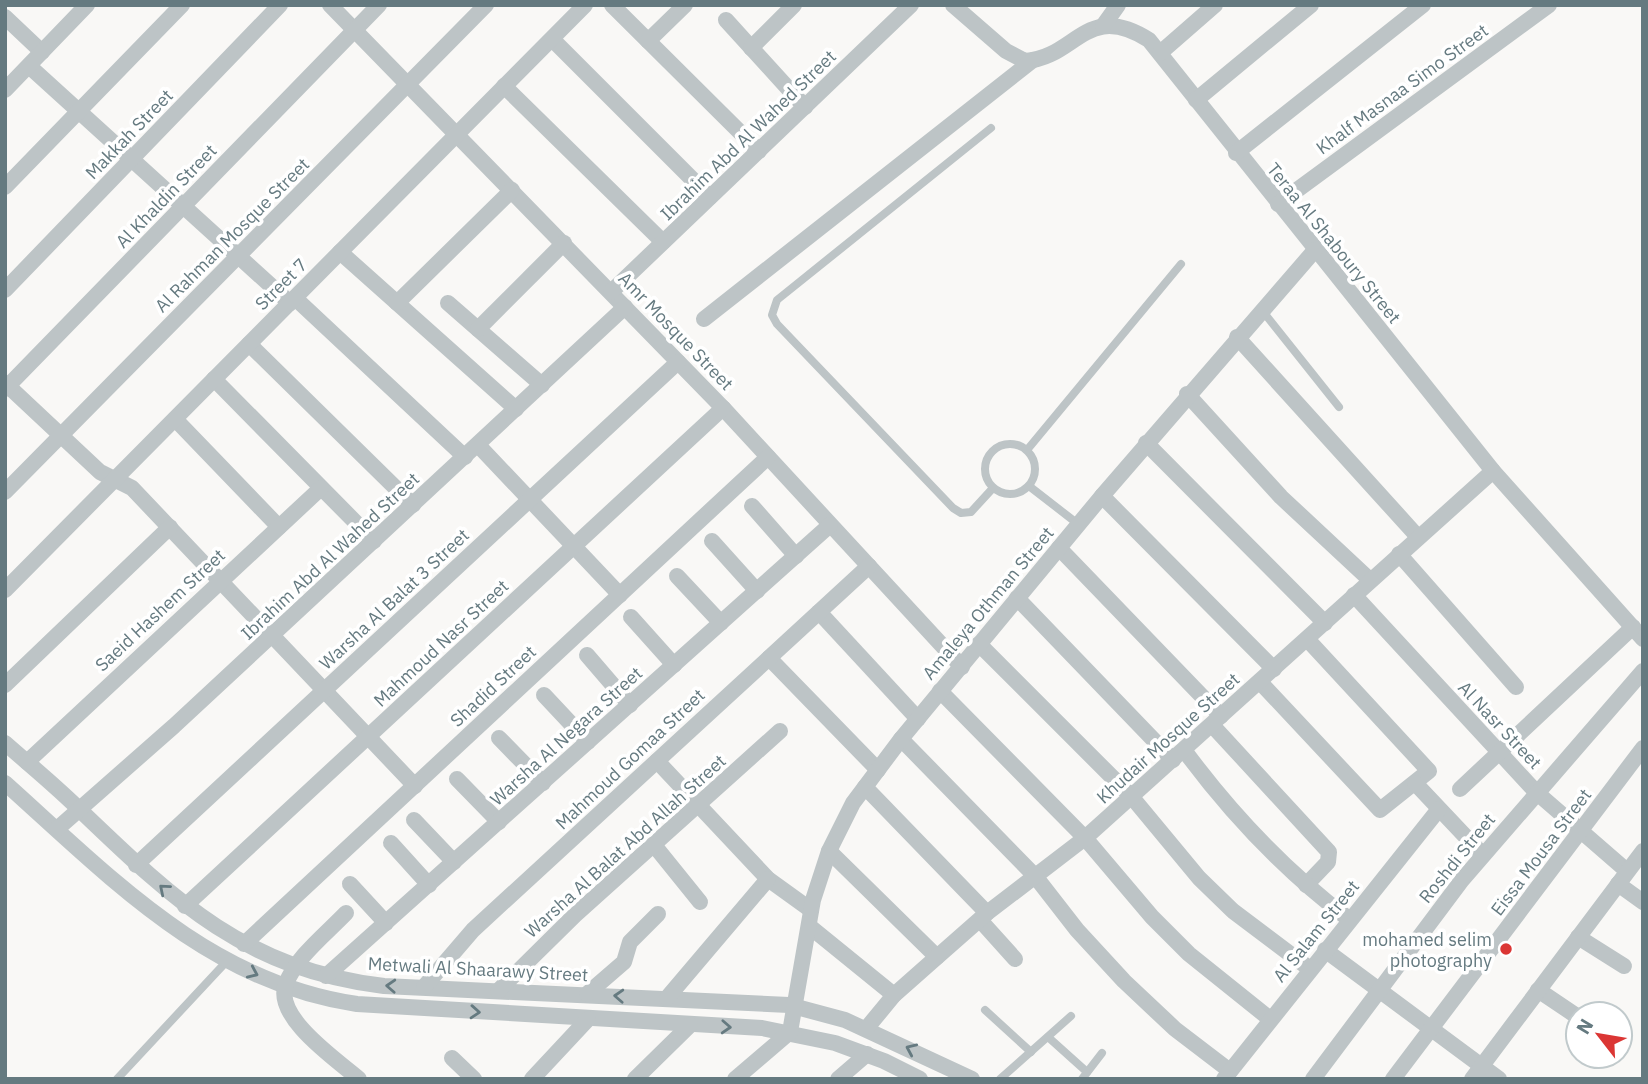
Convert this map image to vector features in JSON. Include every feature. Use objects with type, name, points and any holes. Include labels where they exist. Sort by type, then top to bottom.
[{"type":"street","points":[[5,90],[87,5]]},
{"type":"street","points":[[5,187],[182,5]]},
{"type":"street","name":"Makkah Street","points":[[5,290],[281,5]]},
{"type":"street","name":"Amr Mosque Street","points":[[330,5],[723,408],[962,667]]},
{"type":"street","name":"Al Khaldin Street","points":[[6,386],[379,5]]},
{"type":"street","name":"Al Rahman Mosque Street","points":[[5,492],[486,5]]},
{"type":"street","name":"Street 7","points":[[5,590],[585,5]]},
{"type":"street","points":[[612,5],[759,151]]},
{"type":"street","points":[[648,41],[685,5]]},
{"type":"street","points":[[751,48],[794,5]]},
{"type":"street","name":"Ibrahim Abd Al Wahed Street","points":[[611,292],[911,5]]},
{"type":"street","points":[[953,5],[1006,51],[1024,61],[1033,61]]},
{"type":"street","points":[[704,319],[1033,61],[1086,31],[1103,26],[1118,5]]},
{"type":"street","points":[[1160,53],[1214,5]]},
{"type":"street","points":[[1196,100],[1311,5]]},
{"type":"street","points":[[1236,153],[1423,5]]},
{"type":"street","name":"Khalf Masnaa Simo Street","points":[[1278,204],[1549,5]]},
{"type":"street","points":[[5,17],[42,52]]},
{"type":"street","points":[[726,20],[805,107]]},
{"type":"street","name":"Teraa Al Shaboury Street","points":[[1103,26],[1135,31],[1160,53],[1236,153],[1493,471],[1638,633]]},
{"type":"street","points":[[552,39],[710,197]]},
{"type":"street","points":[[29,65],[464,457]]},
{"type":"street","points":[[504,86],[663,242]]},
{"type":"street","points":[[397,303],[512,190]]},
{"type":"street","points":[[478,329],[564,243]]},
{"type":"street","name":"Amaleya Othman Street","points":[[790,1032],[810,918],[829,851],[853,803],[901,739],[1078,524],[1261,309],[1315,250]]},
{"type":"street","points":[[340,252],[516,409]]},
{"type":"street","points":[[447,303],[542,386]]},
{"type":"street","name":"Ibrahim Abd Al Wahed Street","points":[[57,830],[272,635],[625,307]]},
{"type":"street","points":[[1237,337],[1418,537]]},
{"type":"street","points":[[249,344],[413,505]]},
{"type":"street","name":"Warsha Al Balat 3 Street","points":[[136,865],[678,362]]},
{"type":"street","points":[[214,379],[374,541]]},
{"type":"street","points":[[6,386],[100,472],[132,488],[415,786]]},
{"type":"street","points":[[1188,394],[1281,497],[1370,580]]},
{"type":"street","name":"Mahmoud Nasr Street","points":[[185,906],[723,408]]},
{"type":"street","points":[[175,419],[279,527]]},
{"type":"street","points":[[1146,443],[1325,623]]},
{"type":"street","points":[[478,445],[620,595]]},
{"type":"street","name":"Shadid Street","points":[[244,944],[768,457]]},
{"type":"street","name":"Khudair Mosque Street","points":[[866,1029],[894,995],[984,916],[1085,838],[1493,471]]},
{"type":"street","name":"Saeid Hashem Street","points":[[27,762],[321,488]]},
{"type":"street","points":[[1102,496],[1274,669]]},
{"type":"street","points":[[752,506],[796,556]]},
{"type":"street","name":"Warsha Al Negara Street","points":[[326,976],[830,524]]},
{"type":"street","points":[[5,685],[170,527]]},
{"type":"street","points":[[712,541],[757,591]]},
{"type":"street","points":[[1059,548],[1217,720],[1329,852],[1328,862],[1306,885]]},
{"type":"street","points":[[1399,554],[1516,687]]},
{"type":"street","name":"Mahmoud Gomaa Street","points":[[424,987],[473,930],[869,566]]},
{"type":"street","points":[[677,576],[721,623]]},
{"type":"street","name":"Al Nasr Street","points":[[1354,595],[1536,792],[1580,833],[1643,902]]},
{"type":"street","points":[[1017,598],[1306,885],[1350,920]]},
{"type":"street","points":[[819,612],[918,719]]},
{"type":"street","points":[[631,617],[674,665]]},
{"type":"street","points":[[1460,789],[1499,752],[1638,633]]},
{"type":"street","points":[[1261,682],[1376,808],[1385,808],[1429,771],[1307,639]]},
{"type":"street","points":[[979,644],[1131,796],[1199,878],[1233,911],[1310,969]]},
{"type":"street","points":[[587,655],[630,705]]},
{"type":"street","points":[[769,657],[878,770]]},
{"type":"street","name":"Roshdi Street","points":[[1313,1079],[1483,855],[1643,671]]},
{"type":"street","points":[[940,691],[1085,838],[1135,898],[1189,954],[1270,1019]]},
{"type":"street","points":[[544,695],[588,742]]},
{"type":"street","name":"Warsha Al Balat Abd Allah Street","points":[[498,990],[575,915],[780,731]]},
{"type":"street","points":[[499,738],[543,783]]},
{"type":"street","points":[[901,739],[1035,876],[1077,930],[1124,981],[1227,1075]]},
{"type":"street","name":"Metwali Al Shaarawy Street","points":[[5,743],[80,809],[136,865],[185,906],[244,944],[295,967],[326,976],[384,986],[794,1006],[829,1014],[866,1029],[972,1079]]},
{"type":"street","name":"Eissa Mousa Street","points":[[1393,1079],[1643,748]]},
{"type":"street","points":[[657,761],[768,879],[894,995]]},
{"type":"street","points":[[457,779],[499,822]]},
{"type":"street","points":[[5,783],[146,909],[227,961],[284,986],[324,999],[356,1004],[790,1032],[867,1054],[920,1079]]},
{"type":"street","points":[[1415,783],[1483,855]]},
{"type":"street","points":[[865,787],[984,916],[1015,959]]},
{"type":"street","name":"Al Salam Street","points":[[1227,1075],[1439,809]]},
{"type":"street","points":[[414,820],[454,862]]},
{"type":"street","points":[[391,843],[429,885]]},
{"type":"street","points":[[654,845],[700,902]]},
{"type":"street","points":[[829,851],[937,957]]},
{"type":"street","points":[[1477,1072],[1643,851]]},
{"type":"street","points":[[667,998],[768,879]]},
{"type":"street","points":[[350,884],[386,923]]},
{"type":"street","points":[[346,913],[295,967],[284,986],[288,1009],[300,1028],[359,1079]]},
{"type":"street","points":[[587,994],[624,962],[630,942],[658,914]]},
{"type":"street","points":[[1578,937],[1623,966]]},
{"type":"street","points":[[1325,950],[1431,1028],[1477,1072],[1499,1079]]},
{"type":"street","points":[[1538,990],[1564,1008]]},
{"type":"street","points":[[532,1079],[588,1019]]},
{"type":"street","points":[[635,1079],[690,1025]]},
{"type":"street","points":[[735,1079],[790,1032]]},
{"type":"street","points":[[838,1079],[867,1054]]},
{"type":"street","points":[[452,1058],[474,1079]]},
{"type":"lane","points":[[991,128],[777,300],[772,315],[777,324],[953,508],[961,513],[971,512],[993,488]]},
{"type":"lane","points":[[1027,450],[1181,264]]},
{"type":"lane","points":[[1261,309],[1339,407]]},
{"type":"lane","points":[[1005,444],[1027,450],[1035,472],[1029,486],[1015,494],[993,488],[985,474],[992,452],[1005,444]]},
{"type":"lane","points":[[1029,486],[1078,524]]},
{"type":"lane","points":[[117,1079],[227,961]]},
{"type":"lane","points":[[985,1010],[1031,1052]]},
{"type":"lane","points":[[1000,1079],[1071,1016]]},
{"type":"lane","points":[[1048,1037],[1084,1075],[1102,1053]]},
{"type":"place","name":"mohamed selim photography","points":[[1506,949]]}]
